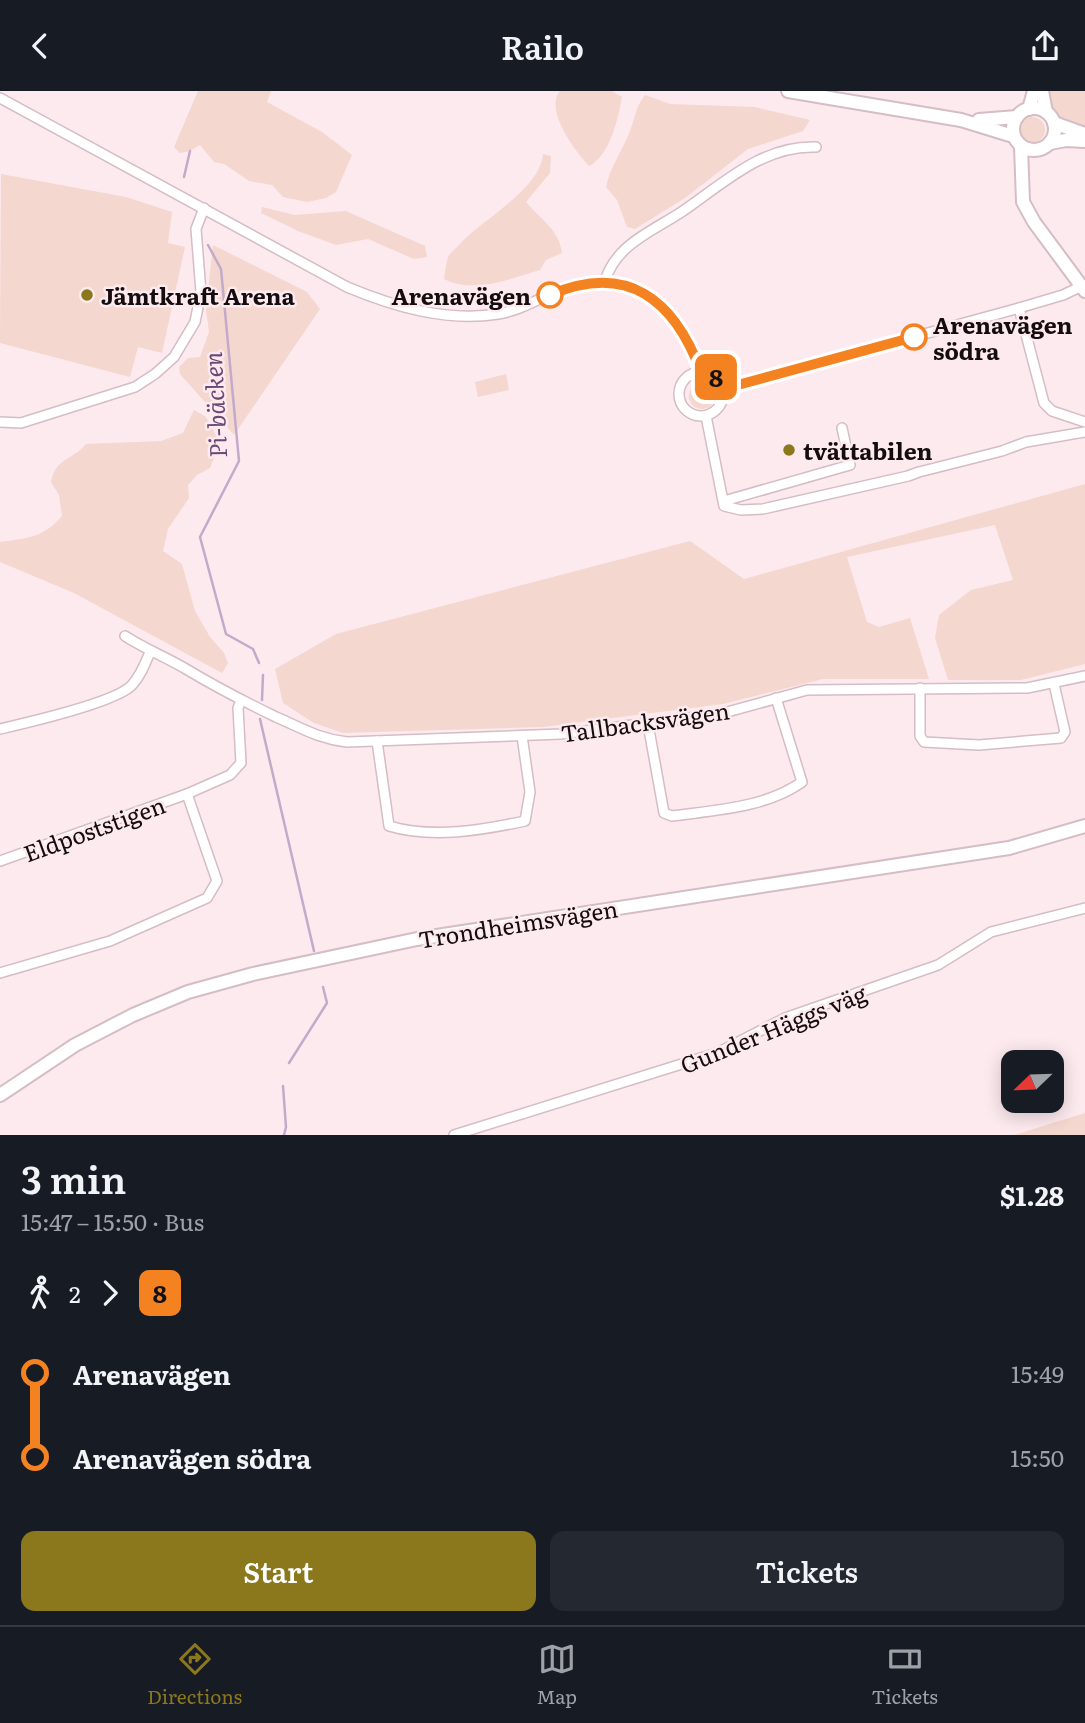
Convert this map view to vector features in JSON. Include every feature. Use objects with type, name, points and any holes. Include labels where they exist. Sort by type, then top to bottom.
[{"type":"main road","points":[[788,91],[858,96],[965,121],[1017,141],[1030,150],[1038,150]]},
{"type":"main road","points":[[965,121],[1017,117],[1029,109],[1034,91]]},
{"type":"main road","points":[[1042,91],[1046,112],[1054,123],[1055,132],[1050,143]]},
{"type":"main road","points":[[1029,109],[1046,112]]},
{"type":"main road","points":[[1017,117],[1013,127],[1023,176],[1023,202],[1034,222],[1084,287]]},
{"type":"main road","points":[[1054,123],[1085,134]]},
{"type":"main road","points":[[1023,176],[1038,150],[1050,143],[1066,139],[1085,141]]},
{"type":"main road","name":"Trondheimsvägen","points":[[0,1095],[63,1053],[133,1014],[188,992],[253,974],[417,939],[1009,848],[1085,826]]},
{"type":"main road","name":"Trondheimsvägen","points":[[1063,834],[1085,836]]},
{"type":"street","points":[[0,97],[347,287],[413,310],[459,316],[500,314],[573,285],[605,281],[626,286],[647,295],[666,310],[684,336],[701,372]]},
{"type":"street","points":[[605,281],[612,263],[631,242],[683,210],[724,179],[785,150],[816,146]]},
{"type":"street","points":[[0,422],[22,423],[135,387],[155,375],[174,357],[195,321],[201,292],[196,229],[204,208]]},
{"type":"street","points":[[723,389],[1019,309],[1084,287]]},
{"type":"street","points":[[1019,309],[1047,407],[1085,422]]},
{"type":"street","points":[[701,372],[716,377],[723,389],[719,408],[706,416],[697,416],[685,409],[680,400],[679,391],[686,378],[701,372]]},
{"type":"street","points":[[706,416],[724,506],[741,510],[762,509],[908,477],[1026,442],[1085,432]]},
{"type":"street","points":[[723,497],[850,465],[842,428]]},
{"type":"street","name":"Tallbacksvägen","points":[[125,636],[150,652],[184,668],[239,704],[325,739],[346,742],[561,734],[720,714],[807,690],[1002,689],[1054,684],[1085,676]]},
{"type":"street","points":[[0,729],[114,698],[131,687],[142,673],[150,652]]},
{"type":"street","points":[[920,688],[920,736],[924,742],[979,745],[1061,738],[1065,732],[1054,684]]},
{"type":"street","points":[[648,725],[664,813],[672,816],[747,805],[786,794],[803,782],[776,698]]},
{"type":"street","name":"Eldpoststigen","points":[[0,861],[187,794],[230,775],[241,762],[239,704]]},
{"type":"street","points":[[377,741],[389,826],[410,832],[471,830],[525,821],[530,792],[522,736]]},
{"type":"street","name":"Eldpoststigen","points":[[0,973],[110,941],[207,898],[217,881],[187,794]]},
{"type":"street","name":"Gunder Häggs väg","points":[[454,1135],[716,1053],[785,1018],[938,965],[991,932],[1085,908]]},
{"type":"shaded area","points":[[198,91],[271,91],[267,102],[322,132],[352,155],[336,192],[326,198],[307,202],[283,197],[272,185],[249,181],[224,164],[214,162],[200,145],[180,153],[174,147]]},
{"type":"shaded area","points":[[560,91],[612,91],[622,97],[608,145],[589,166],[569,141],[558,119],[556,99]]},
{"type":"shaded area","points":[[1046,91],[1085,91],[1085,131],[1057,119]]},
{"type":"shaded area","points":[[645,95],[670,104],[755,107],[810,120],[803,131],[748,149],[685,198],[635,229],[627,227],[617,200],[606,187]]},
{"type":"shaded area","points":[[1032,117],[1041,121],[1045,130],[1041,139],[1032,143],[1023,139],[1019,130],[1023,121]]},
{"type":"shaded area","points":[[543,154],[551,156],[550,173],[526,202],[553,231],[562,253],[546,260],[540,270],[504,281],[467,285],[444,279],[450,254],[521,192],[532,180]]},
{"type":"shaded area","name":"Jämtkraft Arena","points":[[1,174],[126,197],[172,212],[168,243],[185,247],[162,353],[138,347],[130,377],[0,343]]},
{"type":"shaded area","points":[[262,207],[295,215],[346,211],[425,246],[427,257],[414,259],[368,239],[336,245],[261,213]]},
{"type":"shaded area","points":[[213,245],[307,292],[320,309],[234,435],[180,374],[179,367],[188,358],[200,357],[209,332],[206,310]]},
{"type":"shaded area","points":[[506,374],[509,390],[478,397],[475,382]]},
{"type":"shaded area","points":[[702,383],[711,387],[715,396],[711,405],[702,409],[693,405],[689,396],[693,387]]},
{"type":"shaded area","points":[[194,410],[206,417],[220,443],[210,468],[197,475],[188,485],[189,498],[168,529],[163,551],[182,564],[195,611],[228,663],[222,673],[74,593],[0,562],[0,542],[41,533],[62,516],[59,495],[51,482],[61,463],[86,444],[161,441],[183,433]]},
{"type":"shaded area","points":[[1085,484],[1085,664],[1021,680],[948,680],[935,638],[939,615],[971,590],[1013,580],[995,525],[847,557],[867,622],[879,627],[910,618],[929,679],[823,679],[723,704],[543,727],[343,733],[314,723],[283,703],[275,669],[336,634],[690,541],[744,579]]},
{"type":"shaded area","points":[[1085,1113],[1085,1135],[1014,1135]]},
{"type":"waterway","name":"Pi-bäcken","points":[[184,177],[190,151]]},
{"type":"waterway","name":"Pi-bäcken","points":[[208,245],[221,269],[239,461],[200,537],[226,634],[253,649],[259,663]]},
{"type":"waterway","name":"Pi-bäcken","points":[[262,700],[263,675]]},
{"type":"waterway","name":"Pi-bäcken","points":[[260,719],[314,951]]},
{"type":"waterway","name":"Pi-bäcken","points":[[289,1063],[327,1003],[323,987]]},
{"type":"waterway","name":"Pi-bäcken","points":[[283,1086],[286,1127],[284,1135]]},
{"type":"bus line","name":"8","points":[[550,295],[573,285],[605,281],[647,295],[675,321],[701,372],[716,377],[723,389],[914,337]]},
{"type":"place","name":"Jämtkraft Arena","points":[[87,295]]},
{"type":"place","name":"Arenavägen","points":[[550,295]]},
{"type":"place","name":"Arenavägen södra","points":[[914,337]]},
{"type":"place","name":"tvättabilen","points":[[789,450]]}]
